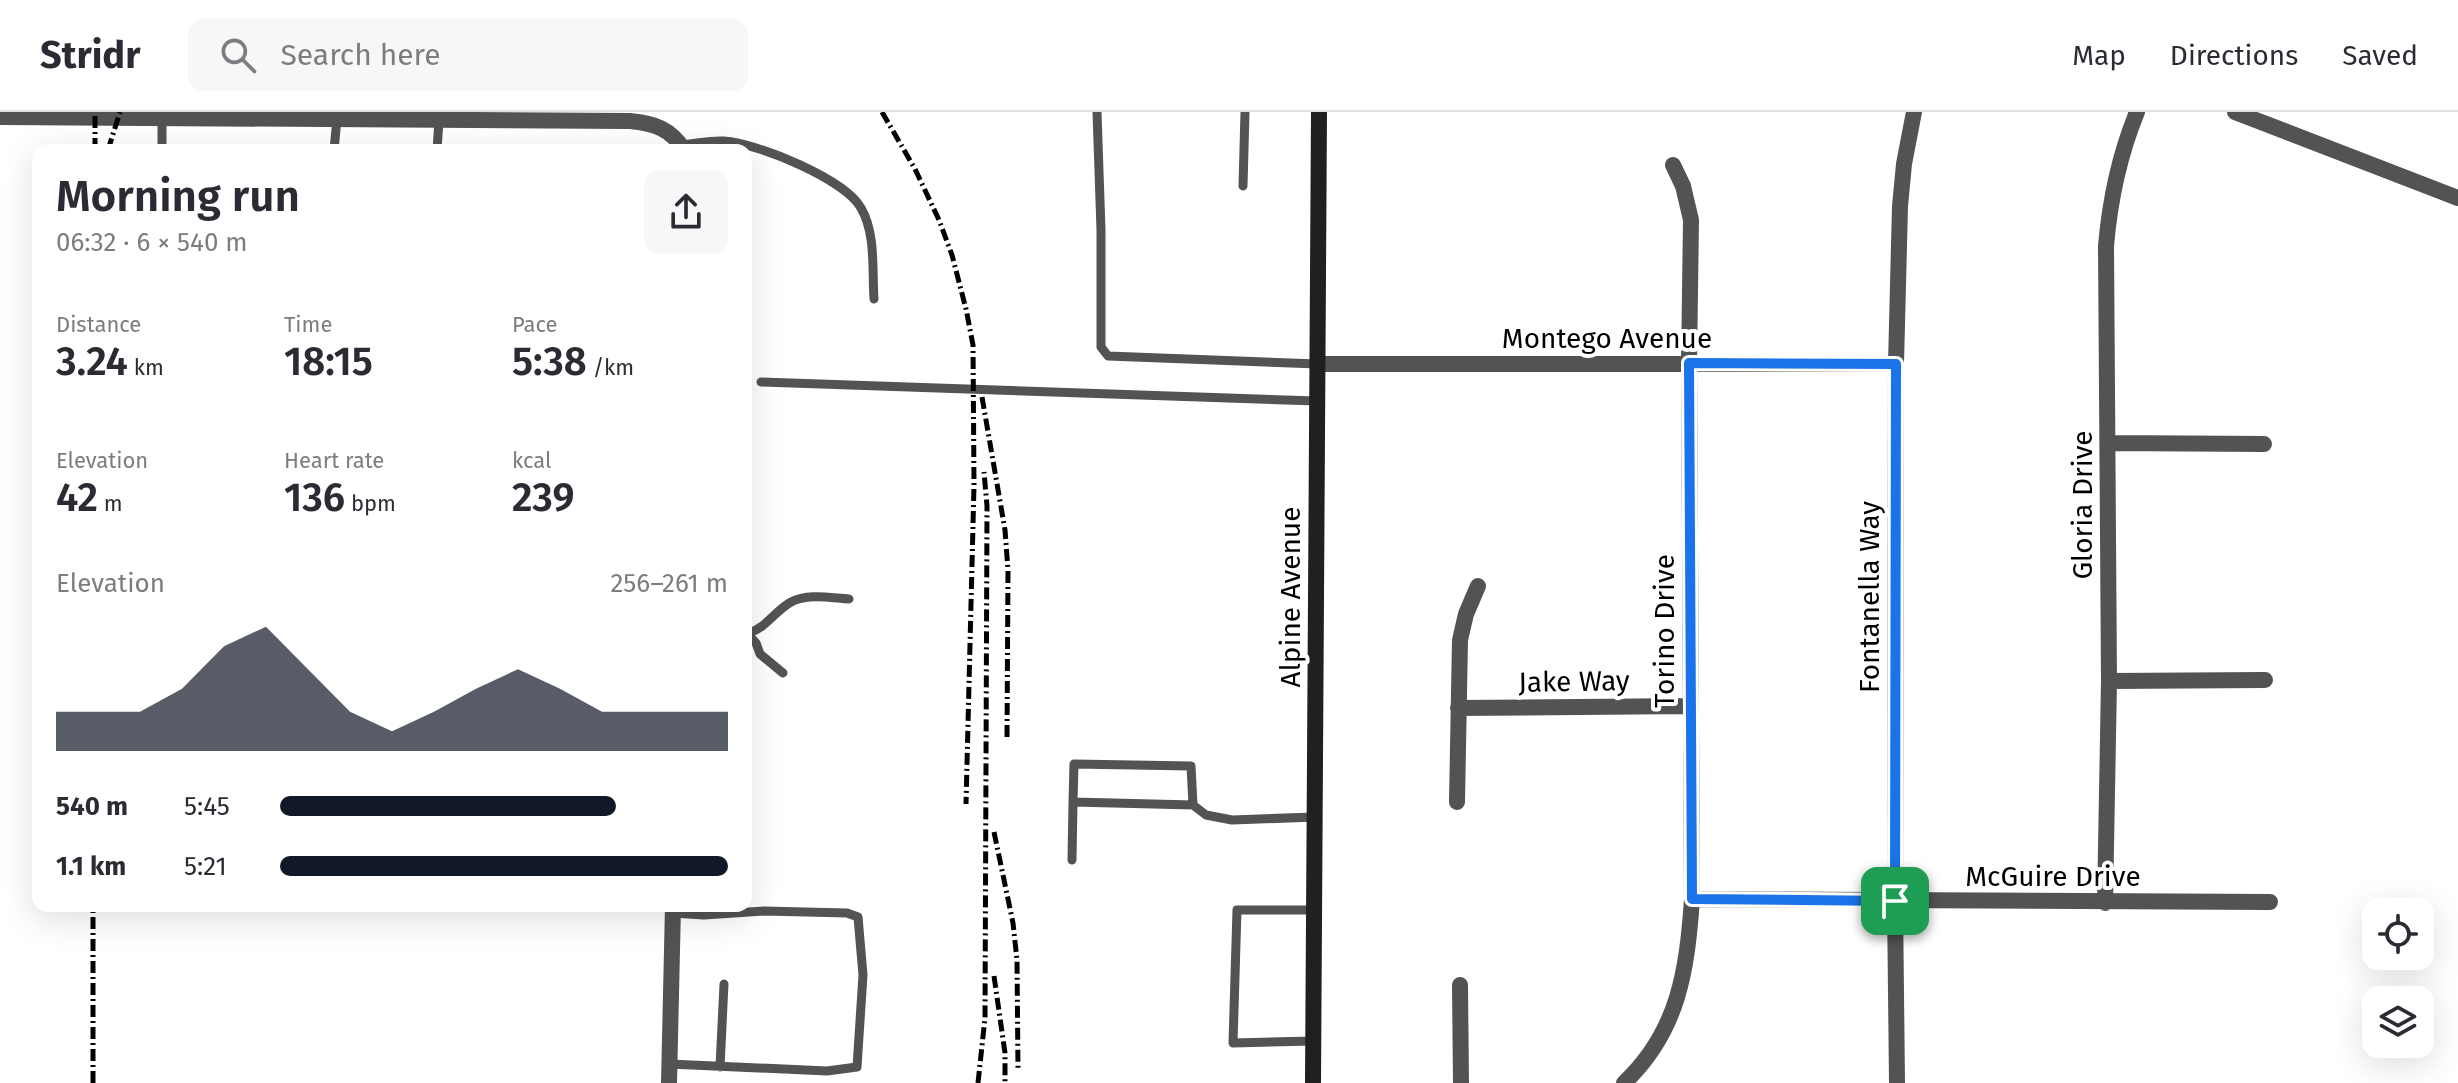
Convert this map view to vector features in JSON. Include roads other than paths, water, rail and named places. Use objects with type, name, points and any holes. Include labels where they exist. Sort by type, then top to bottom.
[{"type":"street","name":"Alpine Avenue","points":[[1313,1083],[1319,112]]},
{"type":"street","name":"Fontanella Way","points":[[1897,1083],[1896,364],[1900,206],[1914,112]]},
{"type":"street","name":"Gloria Drive","points":[[2105,903],[2109,681],[2106,261],[2108,221],[2116,174],[2137,112]]},
{"type":"street","points":[[2235,112],[2458,198]]},
{"type":"street","points":[[0,117],[272,116],[439,120],[472,116],[647,123],[672,134],[680,144]]},
{"type":"street","name":"Torino Drive","points":[[1624,1083],[1656,1044],[1676,1005],[1684,975],[1692,899],[1691,220],[1683,186],[1673,165]]},
{"type":"street","name":"Montego Avenue","points":[[1318,364],[1896,364]]},
{"type":"street","points":[[2108,443],[2264,444]]},
{"type":"street","points":[[1457,802],[1460,640],[1466,614],[1478,586]]},
{"type":"street","points":[[2109,681],[2265,680]]},
{"type":"street","name":"Jake Way","points":[[1458,708],[1690,706]]},
{"type":"street","name":"McGuire Drive","points":[[1692,899],[2270,902]]},
{"type":"street","points":[[669,1083],[673,912]]},
{"type":"street","points":[[1460,985],[1461,1083]]},
{"type":"lane","points":[[1097,112],[1101,347],[1108,356],[1318,364]]},
{"type":"lane","points":[[1243,186],[1245,112]]},
{"type":"lane","points":[[162,118],[162,144]]},
{"type":"lane","points":[[335,144],[337,119]]},
{"type":"lane","points":[[437,144],[439,120]]},
{"type":"lane","points":[[706,144],[723,141],[742,144]]},
{"type":"lane","points":[[752,147],[821,175],[845,189],[860,206],[870,229],[874,299]]},
{"type":"lane","points":[[761,382],[1317,401]]},
{"type":"lane","points":[[752,631],[761,629],[790,602],[808,597],[849,599]]},
{"type":"lane","points":[[752,640],[760,654],[783,673]]},
{"type":"lane","points":[[1072,860],[1074,764],[1191,766],[1193,805]]},
{"type":"lane","points":[[1073,802],[1193,805],[1206,815],[1232,820],[1315,817]]},
{"type":"lane","points":[[1313,1041],[1233,1043],[1237,910],[1314,910]]},
{"type":"lane","points":[[685,912],[704,915],[749,912]]},
{"type":"lane","points":[[669,1064],[827,1071],[857,1067],[863,975],[858,917],[847,913],[752,912]]},
{"type":"lane","points":[[720,1067],[724,984]]},
{"type":"railway","points":[[95,112],[95,144]]},
{"type":"railway","points":[[110,144],[120,112]]},
{"type":"railway","points":[[882,112],[915,169],[939,220],[952,255],[973,345],[974,485],[966,804]]},
{"type":"railway","points":[[982,397],[1005,530],[1008,570],[1007,737]]},
{"type":"railway","points":[[978,1083],[985,1018],[987,506],[984,472]]},
{"type":"railway","points":[[994,832],[1013,923],[1017,960],[1018,1070]]},
{"type":"railway","points":[[93,912],[93,1083]]},
{"type":"railway","points":[[994,976],[1005,1053],[1005,1083]]}]
